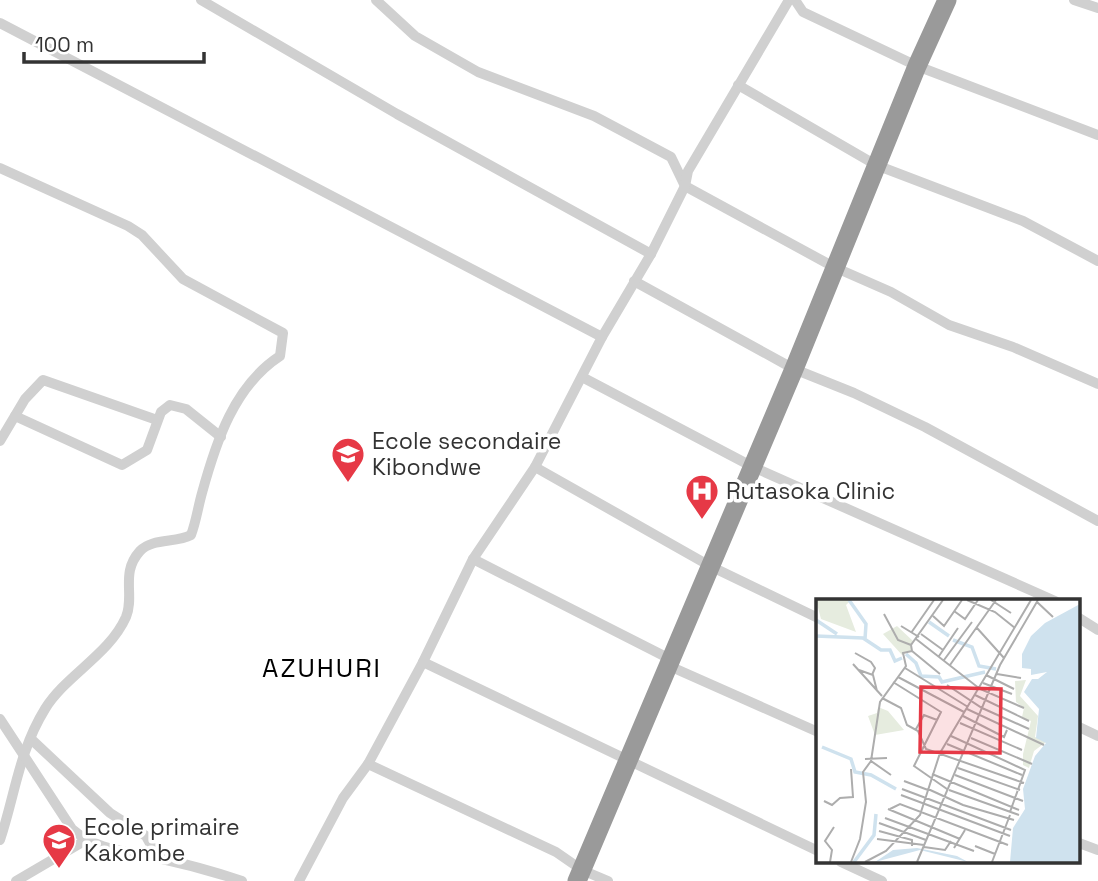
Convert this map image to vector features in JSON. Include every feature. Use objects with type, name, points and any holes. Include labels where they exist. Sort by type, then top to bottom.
[{"type":"highway","points":[[579,875],[753,467],[917,66],[947,0]]},
{"type":"street","points":[[201,0],[397,114],[651,254]]},
{"type":"street","points":[[376,0],[415,36],[478,72],[594,116],[671,158],[685,186],[834,267],[891,292],[949,325],[1013,347],[1098,384]]},
{"type":"street","points":[[299,881],[343,798],[368,765],[423,662],[473,559],[535,467],[602,337],[651,254],[685,186],[688,171],[789,0]]},
{"type":"street","points":[[795,0],[803,12],[917,66],[1098,135]]},
{"type":"street","points":[[1074,0],[1098,8]]},
{"type":"street","points":[[0,23],[602,337]]},
{"type":"street","points":[[738,85],[876,166],[1023,221],[1098,261]]},
{"type":"street","points":[[0,168],[128,226],[142,235],[183,279],[283,332],[280,356],[255,376],[239,396],[221,436],[191,535],[146,546],[140,551],[128,576],[126,617],[99,652],[61,688],[45,710],[23,754],[0,840]]},
{"type":"street","points":[[634,281],[794,369],[854,393],[925,427],[1098,521]]},
{"type":"street","points":[[582,377],[753,467],[1050,599]]},
{"type":"street","points":[[0,441],[24,399],[43,380],[157,420]]},
{"type":"street","points":[[15,415],[122,465],[147,450],[157,420],[166,407],[179,405],[221,436]]},
{"type":"street","points":[[535,467],[710,566],[816,617]]},
{"type":"street","points":[[473,559],[668,662],[816,731]]},
{"type":"street","points":[[1080,619],[1098,630]]},
{"type":"street","points":[[423,662],[627,762],[816,850]]},
{"type":"street","points":[[0,719],[72,829],[86,840],[109,849],[159,858],[242,881]]},
{"type":"street","points":[[1080,727],[1098,736]]},
{"type":"street","points":[[30,739],[110,813],[146,836],[159,858]]},
{"type":"street","points":[[368,765],[556,852],[579,875],[608,881]]},
{"type":"street","points":[[16,881],[86,840]]},
{"type":"street","points":[[1080,843],[1098,850]]},
{"type":"street","points":[[845,864],[881,881]]},
{"type":"place","name":"Ecole secondaire Kibondwe","points":[[348,484]]},
{"type":"place","name":"Rutasoka Clinic","points":[[702,521]]},
{"type":"place","name":"Ecole primaire Kakombe","points":[[59,870]]},
{"type":"district","name":"AZUHURI","points":[[322,668]]}]
